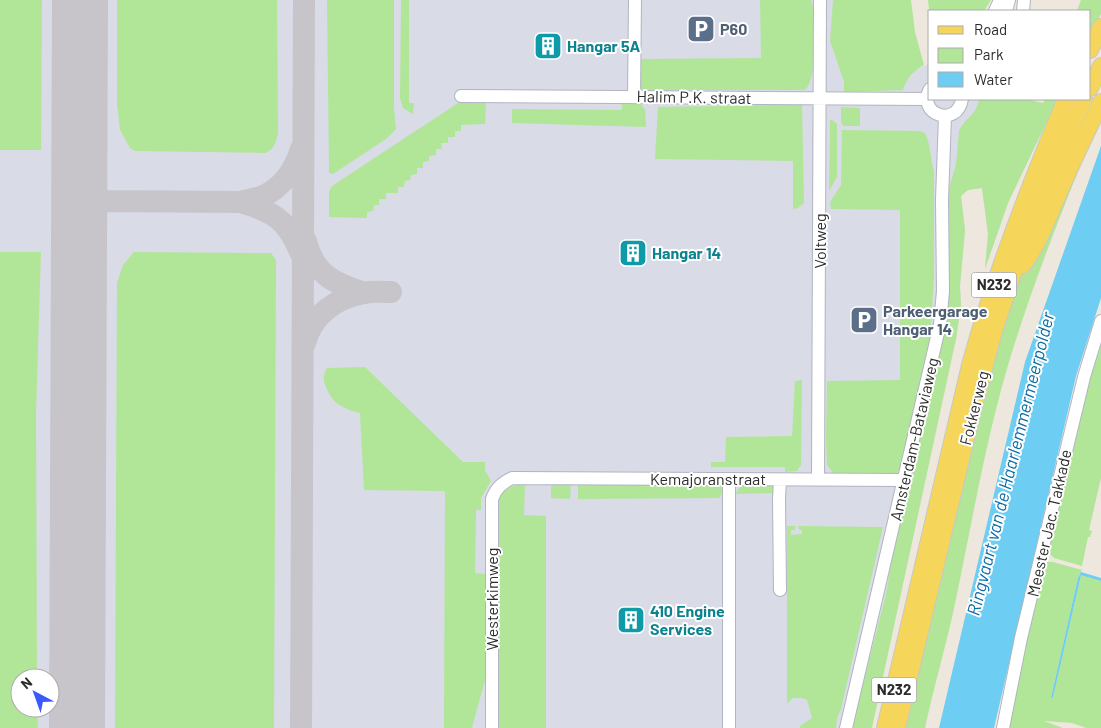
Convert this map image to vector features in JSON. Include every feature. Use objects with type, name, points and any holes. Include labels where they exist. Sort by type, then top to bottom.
[{"type":"main road","points":[[1091,48],[1101,28]]},
{"type":"main road","points":[[1091,86],[1100,68]]},
{"type":"main road","name":"Fokkerweg","points":[[885,728],[970,365],[984,313],[1025,197],[1066,100]]},
{"type":"main road","name":"Fokkerweg","points":[[897,728],[974,404],[991,342],[1009,285],[1046,183],[1084,100]]},
{"type":"main road","name":"N232","points":[[1009,285],[1029,257],[1101,102]]},
{"type":"street","points":[[634,97],[635,0]]},
{"type":"street","name":"Voltweg","points":[[818,480],[821,1]]},
{"type":"street","name":"Halim P.K. straat","points":[[461,96],[820,98],[928,94]]},
{"type":"street","points":[[929,100],[932,111],[938,115],[945,116],[957,111],[962,100]]},
{"type":"street","name":"Amsterdam-Bataviaweg","points":[[846,728],[940,324],[943,291],[942,200],[945,116]]},
{"type":"street","name":"Meester Jac. Takkade","points":[[1003,728],[1021,638],[1084,377],[1101,321]]},
{"type":"street","name":"Kemajoranstraat","points":[[512,478],[905,480]]},
{"type":"street","name":"Westerkimweg","points":[[492,728],[492,499],[501,483],[512,478]]},
{"type":"street","points":[[729,479],[729,728]]},
{"type":"street","points":[[780,480],[780,590]]},
{"type":"shaded area","points":[[0,0],[900,0],[909,78],[916,70],[928,64],[928,100],[1030,100],[1043,104],[985,269],[988,234],[982,188],[968,190],[961,196],[965,230],[960,286],[961,306],[956,339],[862,728],[0,728]]},
{"type":"green space","points":[[0,0],[42,0],[41,150],[0,150]]},
{"type":"green space","points":[[117,0],[277,0],[278,133],[273,148],[265,153],[135,151],[130,148],[120,130],[117,104]]},
{"type":"green space","points":[[327,0],[394,0],[394,108],[396,129],[386,139],[333,174],[329,173]]},
{"type":"green space","points":[[401,0],[409,0],[409,103],[414,103],[413,114],[403,108],[400,98]]},
{"type":"green space","points":[[760,0],[811,0],[815,32],[814,61],[809,84],[805,90],[639,90],[639,59],[761,58]]},
{"type":"green space","points":[[833,0],[911,0],[915,32],[924,65],[911,75],[903,90],[844,92],[844,82],[830,41]]},
{"type":"green space","points":[[928,0],[991,0],[985,10],[929,10]]},
{"type":"green space","points":[[1081,0],[1101,0],[1101,14],[1091,33],[1091,10],[1077,10]]},
{"type":"green space","points":[[979,100],[1031,100],[1043,103],[1044,100],[1058,100],[1008,203],[985,269],[988,234],[982,188],[968,190],[961,196],[965,230],[960,286],[961,306],[956,339],[872,728],[852,728],[886,594],[898,523],[932,384],[948,192],[956,164],[959,131],[978,105]]},
{"type":"green space","points":[[461,101],[486,102],[485,124],[461,125],[461,131],[455,131],[455,137],[448,137],[448,143],[441,143],[442,149],[436,149],[436,155],[429,156],[429,161],[423,162],[423,168],[417,168],[417,174],[411,175],[410,180],[405,181],[404,187],[398,187],[398,193],[386,193],[386,199],[379,199],[379,205],[374,205],[373,211],[367,212],[367,218],[329,217],[329,191],[332,186]]},
{"type":"green space","points":[[622,103],[640,103],[645,110],[646,127],[512,123],[512,109],[622,110]]},
{"type":"green space","points":[[802,103],[804,203],[798,208],[793,209],[793,161],[655,159],[658,107]]},
{"type":"green space","points":[[841,107],[860,108],[860,126],[844,126],[841,123]]},
{"type":"green space","points":[[1101,115],[1043,262],[1003,383],[925,728],[903,728],[982,395],[1009,309],[1019,281],[1052,219]]},
{"type":"green space","points":[[830,120],[837,124],[837,177],[829,191]]},
{"type":"green space","points":[[842,130],[920,131],[925,133],[934,171],[934,276],[930,342],[900,468],[895,476],[834,474],[827,465],[827,381],[900,380],[900,210],[831,209],[830,202],[841,185]]},
{"type":"green space","points":[[0,252],[41,252],[36,412],[37,668],[10,668],[10,718],[38,718],[38,728],[0,728]]},
{"type":"green space","points":[[134,252],[271,253],[276,260],[274,728],[115,728],[117,283],[123,265]]},
{"type":"green space","points":[[1099,344],[1101,346],[1101,478],[1089,530],[1092,531],[1090,537],[1088,537],[1082,566],[1054,558],[1048,552],[1078,415]]},
{"type":"green space","points":[[365,367],[463,462],[485,462],[485,470],[491,481],[481,498],[481,510],[476,510],[475,573],[487,574],[487,665],[485,680],[472,728],[444,728],[445,491],[364,490],[360,413],[349,410],[335,402],[325,384],[324,375],[327,368]]},
{"type":"green space","points":[[802,380],[801,465],[797,471],[785,472],[785,467],[711,467],[711,462],[725,462],[726,437],[792,436],[795,381]]},
{"type":"green space","points":[[525,484],[524,515],[546,516],[546,728],[496,728],[497,503],[502,494],[508,489],[516,485]]},
{"type":"green space","points":[[578,484],[724,485],[720,498],[578,499]]},
{"type":"green space","points":[[551,485],[571,485],[570,499],[551,498]]},
{"type":"green space","points":[[775,485],[773,493],[735,494],[741,486]]},
{"type":"green space","points":[[787,526],[795,526],[795,530],[791,530],[791,535],[802,534],[802,530],[798,526],[883,527],[836,728],[800,728],[800,726],[812,718],[807,700],[793,698],[787,704]]},
{"type":"green space","points":[[1046,562],[1053,562],[1082,570],[1078,578],[1051,698],[1081,574],[1101,581],[1101,728],[1086,728],[1072,723],[1044,721],[1063,728],[1005,728],[1043,566]]},
{"type":"water","name":"Ringvaart van de Haarlemmermeerpolder","points":[[1101,146],[1101,298],[1076,376],[994,728],[939,728],[1025,362]]},
{"type":"water","points":[[1081,572],[1101,578],[1101,581],[1081,575],[1053,697],[1051,698],[1078,578]]},
{"type":"taxiway","points":[[301,728],[304,0]]},
{"type":"taxiway","points":[[240,202],[263,196],[277,188],[292,170],[301,149]]},
{"type":"taxiway","points":[[79,175],[88,191],[104,201]]},
{"type":"taxiway","points":[[79,228],[88,211],[104,201],[240,202],[271,214],[278,219],[285,225],[301,254]]},
{"type":"taxiway","points":[[306,241],[314,262],[320,270],[344,286],[365,293]]},
{"type":"taxiway","points":[[305,343],[308,333],[319,316],[335,304],[354,295],[391,292]]},
{"type":"runway","points":[[77,728],[80,0]]},
{"type":"place","name":"P60","points":[[701,29]]},
{"type":"place","name":"Hangar 5A","points":[[548,46]]},
{"type":"place","name":"Hangar 14","points":[[633,253]]},
{"type":"place","name":"Parkeergarage Hangar 14","points":[[864,320]]},
{"type":"place","name":"410 Engine Services","points":[[631,620]]}]
